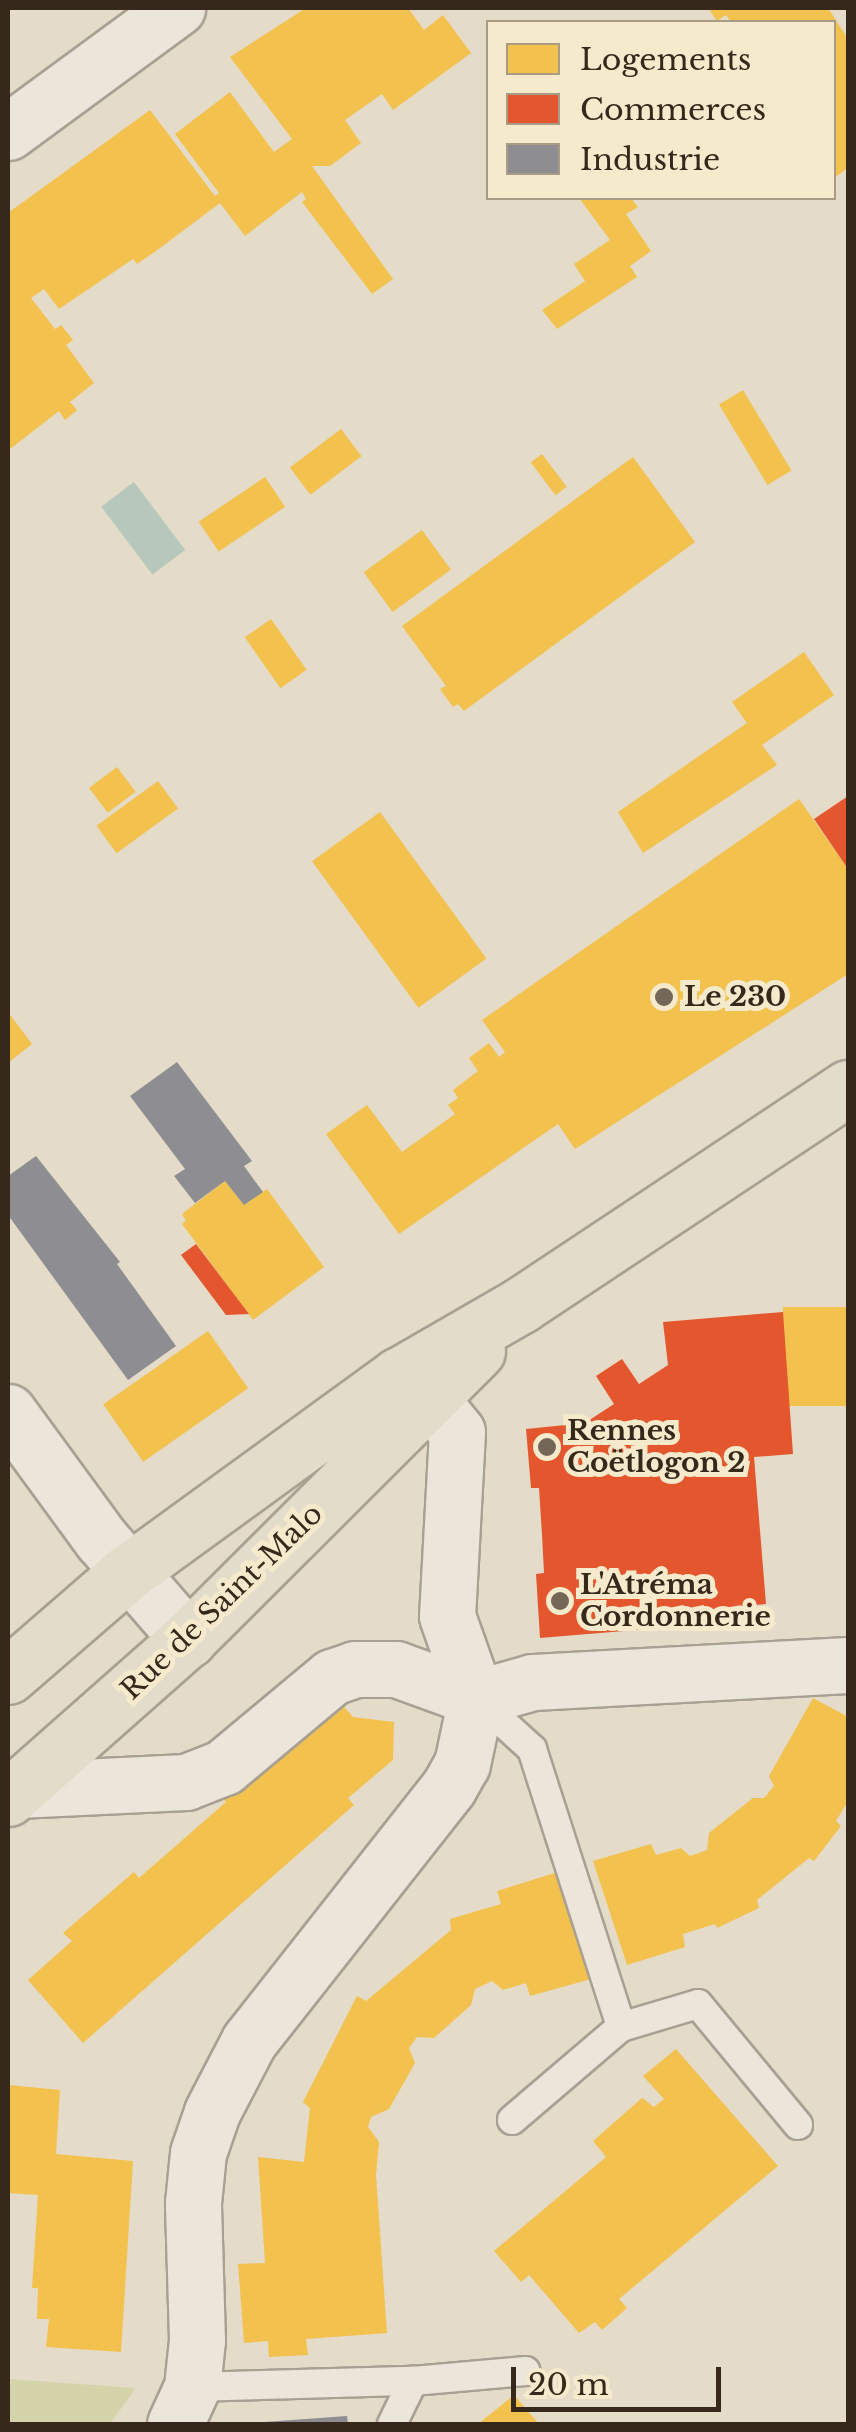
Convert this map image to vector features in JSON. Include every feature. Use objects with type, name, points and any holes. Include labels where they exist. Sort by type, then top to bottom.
[{"type":"main road","name":"Rue de Saint-Malo","points":[[8,1676],[128,1572],[414,1388],[521,1305],[848,1088]]},
{"type":"main road","name":"Rue de Saint-Malo","points":[[12,1794],[188,1639],[414,1388]]},
{"type":"street","points":[[8,132],[176,8]]},
{"type":"street","points":[[184,2406],[198,2340],[193,2203],[198,2153],[212,2112],[249,2041],[450,1787],[462,1764],[476,1698],[447,1616],[458,1432],[414,1388]]},
{"type":"street","points":[[8,1412],[128,1572],[188,1639]]},
{"type":"street","points":[[12,1794],[186,1782],[224,1767],[332,1677],[355,1669],[396,1669],[476,1698],[533,1682],[848,1665]]},
{"type":"lane","points":[[476,1698],[532,1749],[621,2027]]},
{"type":"lane","points":[[512,2120],[621,2027],[698,2004],[798,2125]]},
{"type":"lane","points":[[184,2406],[526,2372]]},
{"type":"lane","points":[[392,2424],[412,2381]]},
{"type":"green space","points":[[8,2379],[136,2388],[110,2424],[8,2424]]},
{"type":"shaded area","points":[[134,482],[185,550],[152,575],[101,507]]},
{"type":"building: Logements","points":[[306,8],[408,8],[424,30],[443,15],[471,53],[393,110],[382,94],[345,120],[361,143],[330,166],[312,166],[393,279],[372,294],[302,202],[306,199],[302,192],[245,236],[220,203],[137,264],[133,259],[59,309],[44,289],[31,298],[55,329],[61,325],[73,340],[66,345],[94,383],[70,402],[77,410],[65,420],[59,411],[10,449],[8,213],[150,110],[215,196],[219,193],[175,134],[230,92],[274,152],[292,139],[230,57]]},
{"type":"building: Logements","points":[[828,8],[836,20],[730,20],[726,15],[716,20],[710,11]]},
{"type":"building: Logements","points":[[836,20],[848,39],[848,168],[836,177]]},
{"type":"building: Logements","points":[[580,200],[633,200],[638,207],[626,214],[651,251],[630,266],[637,277],[557,329],[542,310],[585,281],[574,264],[610,240]]},
{"type":"building: Logements","points":[[743,390],[791,471],[767,485],[719,404]]},
{"type":"building: Logements","points":[[341,429],[361,456],[310,495],[290,468]]},
{"type":"building: Logements","points":[[542,454],[567,487],[555,495],[531,462]]},
{"type":"building: Logements","points":[[633,457],[695,542],[464,711],[458,704],[453,707],[440,689],[446,686],[402,626]]},
{"type":"building: Logements","points":[[265,477],[285,507],[219,552],[199,522]]},
{"type":"building: Logements","points":[[422,530],[451,570],[393,612],[364,572]]},
{"type":"building: Logements","points":[[271,619],[307,670],[280,688],[245,637]]},
{"type":"building: Logements","points":[[804,652],[834,695],[762,745],[777,765],[643,853],[618,812],[747,723],[732,702]]},
{"type":"building: Logements","points":[[117,767],[136,792],[108,813],[89,788]]},
{"type":"building: Logements","points":[[158,781],[178,809],[116,853],[97,826]]},
{"type":"building: Logements","name":"Le 230","points":[[799,799],[848,869],[848,974],[575,1149],[558,1124],[399,1234],[326,1134],[367,1105],[402,1152],[455,1114],[448,1105],[458,1098],[453,1090],[478,1071],[469,1058],[489,1043],[499,1057],[505,1052],[482,1020]]},
{"type":"building: Logements","points":[[380,812],[486,958],[418,1008],[312,861]]},
{"type":"building: Logements","points":[[8,1012],[32,1044],[8,1063]]},
{"type":"building: Logements","points":[[225,1181],[244,1205],[267,1189],[324,1267],[253,1320],[182,1224],[186,1221],[182,1214]]},
{"type":"building: Logements","points":[[783,1307],[848,1307],[848,1406],[783,1406]]},
{"type":"building: Logements","points":[[208,1331],[248,1388],[143,1462],[103,1404]]},
{"type":"building: Logements","points":[[813,1698],[848,1717],[848,1801],[836,1821],[841,1826],[814,1861],[809,1858],[757,1900],[759,1908],[717,1928],[715,1924],[683,1934],[685,1947],[627,1965],[593,1861],[651,1844],[656,1855],[681,1848],[690,1856],[707,1850],[709,1833],[753,1798],[764,1798],[774,1786],[769,1776]]},
{"type":"building: Logements","points":[[339,1701],[353,1717],[394,1722],[393,1760],[348,1798],[354,1805],[83,2043],[28,1980],[72,1941],[63,1933],[134,1872],[139,1878],[226,1802],[220,1795]]},
{"type":"building: Logements","points":[[558,1872],[591,1979],[530,1996],[526,1983],[503,1990],[492,1981],[475,1989],[471,2005],[434,2038],[417,2037],[409,2048],[415,2063],[389,2109],[371,2117],[368,2127],[379,2142],[376,2175],[387,2333],[306,2339],[308,2355],[269,2357],[268,2341],[244,2343],[238,2264],[265,2263],[258,2157],[304,2162],[310,2108],[303,2102],[357,1996],[366,2001],[451,1930],[450,1919],[501,1904],[497,1891]]},
{"type":"building: Logements","points":[[676,2049],[778,2166],[619,2299],[627,2308],[602,2330],[595,2322],[579,2333],[529,2275],[521,2282],[494,2251],[606,2157],[593,2141],[642,2098],[654,2107],[664,2099],[643,2076]]},
{"type":"building: Logements","points":[[8,2085],[60,2090],[56,2154],[133,2161],[121,2352],[46,2347],[49,2319],[37,2319],[38,2288],[32,2288],[38,2195],[8,2193]]},
{"type":"building: Logements","points":[[514,2395],[539,2424],[478,2424]]},
{"type":"building: Commerces","points":[[848,796],[848,869],[814,819]]},
{"type":"building: Commerces","points":[[196,1244],[249,1314],[226,1315],[181,1255]]},
{"type":"building: Commerces","points":[[783,1312],[793,1454],[754,1457],[766,1604],[647,1615],[648,1629],[540,1638],[536,1574],[544,1573],[539,1488],[531,1488],[526,1429],[585,1423],[614,1404],[596,1376],[622,1359],[639,1384],[668,1365],[663,1322]]},
{"type":"building: Industrie","points":[[177,1062],[252,1161],[244,1166],[263,1192],[244,1205],[225,1181],[195,1203],[174,1176],[185,1169],[130,1096]]},
{"type":"building: Industrie","points":[[36,1156],[120,1262],[117,1264],[176,1346],[128,1380],[8,1215],[8,1176]]},
{"type":"building: Industrie","points":[[347,2416],[348,2424],[264,2424],[264,2422]]},
{"type":"place","name":"Le 230","points":[[664,997]]},
{"type":"place","name":"Rennes Coëtlogon 2","points":[[547,1447]]},
{"type":"place","name":"L'Atréma Cordonnerie","points":[[560,1601]]}]
